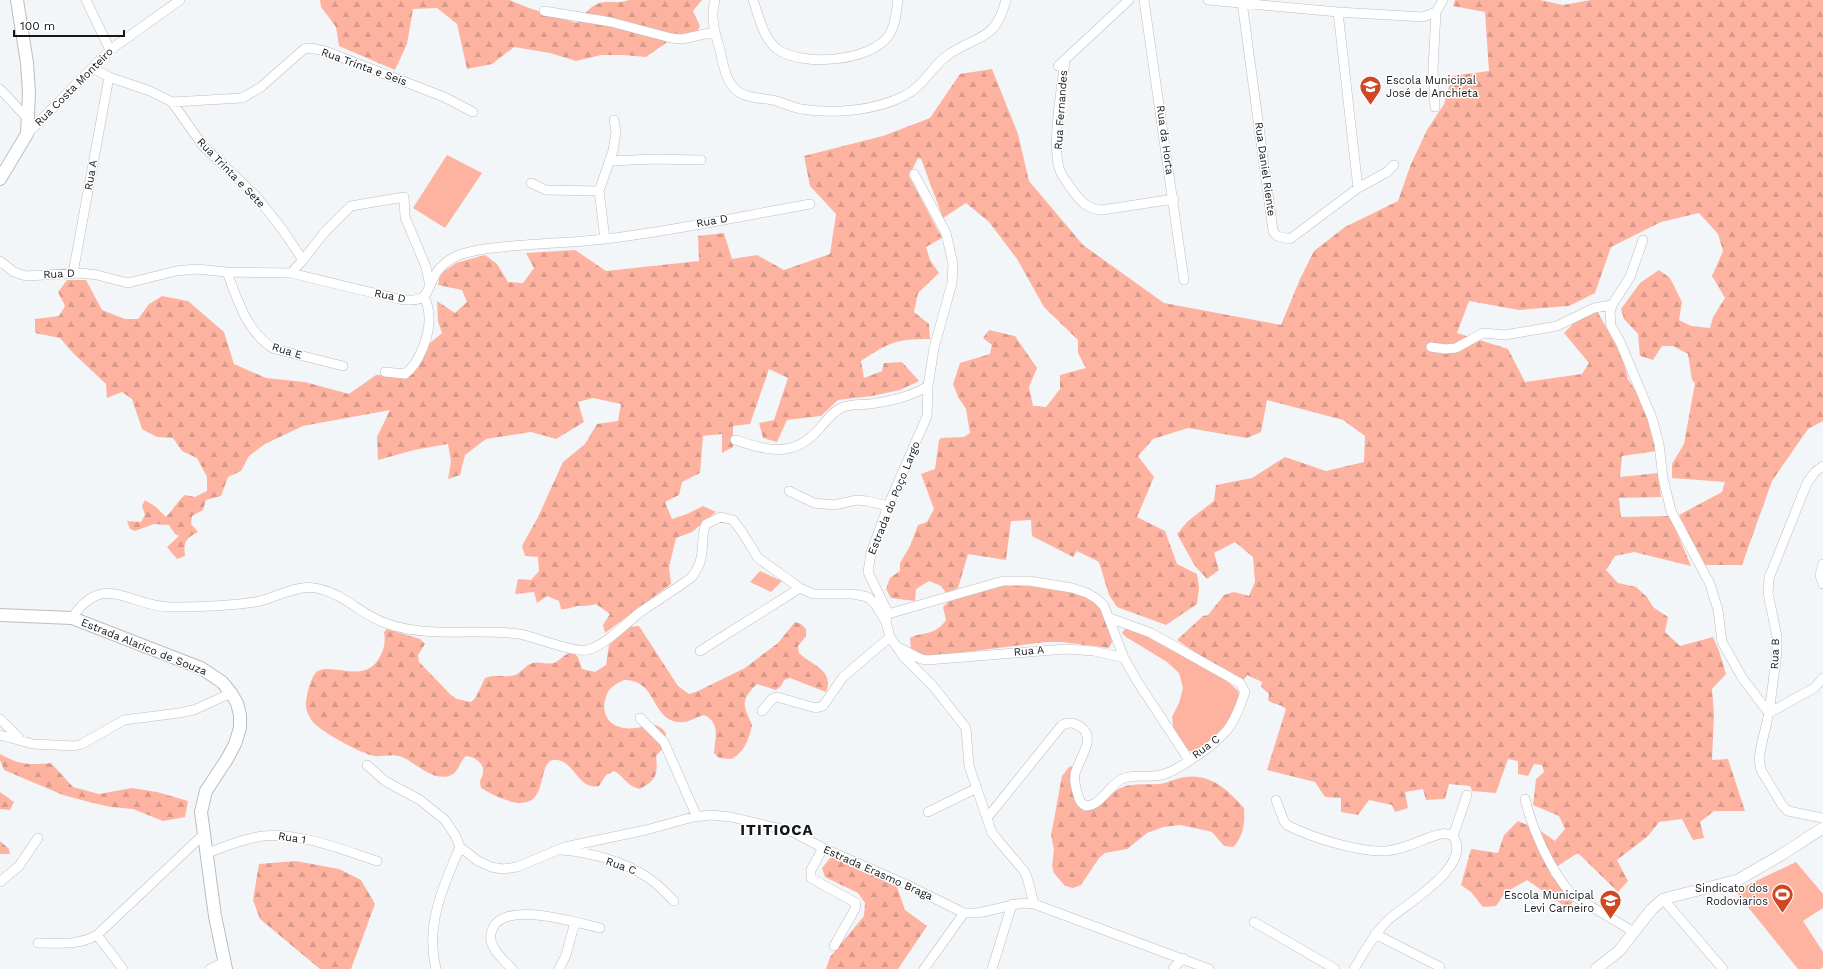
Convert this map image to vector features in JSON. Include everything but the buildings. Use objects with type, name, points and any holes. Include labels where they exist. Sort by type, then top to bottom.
[{"type":"main road","points":[[0,179],[27,134],[29,93],[27,63],[17,0]]},
{"type":"main road","name":"Estrada Alarico de Souza","points":[[0,615],[72,618],[200,668],[222,682],[237,703],[240,715],[240,728],[227,759],[206,791],[201,812],[215,916],[225,965]]},
{"type":"street","points":[[86,0],[110,50]]},
{"type":"street","name":"Rua Costa Monteiro","points":[[27,134],[110,50],[180,0]]},
{"type":"street","points":[[715,0],[713,14],[714,32],[724,70],[735,90],[751,97],[772,100],[800,109],[841,111],[854,110],[904,96],[918,87],[945,58],[954,52],[980,40],[994,29],[1002,15],[1006,0]]},
{"type":"street","points":[[753,0],[769,41],[777,48],[793,56],[818,60],[833,60],[856,55],[882,43],[889,36],[894,26],[898,0]]},
{"type":"street","name":"Rua Fernandes","points":[[1129,0],[1061,63],[1057,161],[1060,173],[1076,195],[1086,206],[1097,210],[1174,199]]},
{"type":"street","name":"Rua da Horta","points":[[1144,0],[1174,199],[1184,280]]},
{"type":"street","points":[[1208,0],[1338,12],[1423,17],[1436,12]]},
{"type":"street","points":[[1435,107],[1433,69],[1436,12],[1443,0]]},
{"type":"street","name":"Rua Daniel Riente","points":[[1242,2],[1273,231],[1277,236],[1290,239],[1358,188],[1387,172],[1394,165]]},
{"type":"street","points":[[544,11],[611,22],[671,38],[682,39],[714,32]]},
{"type":"street","points":[[1338,12],[1358,188]]},
{"type":"street","name":"Rua Trinta e Seis","points":[[172,102],[242,98],[261,87],[299,52],[310,48],[325,51],[444,97],[473,112]]},
{"type":"street","name":"Rua Trinta e Sete","points":[[93,68],[109,78],[150,91],[172,102],[203,146],[256,196],[282,229],[303,260]]},
{"type":"street","name":"Rua A","points":[[73,273],[109,78]]},
{"type":"street","points":[[0,89],[28,119]]},
{"type":"street","points":[[605,239],[599,191],[610,161],[616,132],[614,120]]},
{"type":"street","points":[[610,161],[656,159],[701,160]]},
{"type":"street","name":"Estrada do Poço Largo","points":[[914,174],[946,233],[953,264],[951,293],[934,348],[928,386],[927,416],[888,506],[871,552],[868,572],[887,618],[890,637],[908,661],[933,686],[966,728],[969,766],[994,838],[1027,877],[1034,904]]},
{"type":"street","points":[[531,183],[546,190],[599,191]]},
{"type":"street","points":[[291,273],[324,233],[351,206],[404,197],[405,217],[426,267],[430,286]]},
{"type":"street","name":"Rua D","points":[[0,261],[14,272],[26,276],[73,273],[97,274],[128,283],[176,271],[196,269],[226,272],[291,273],[410,301],[424,296],[439,268],[446,262],[453,257],[468,252],[495,247],[605,239],[810,204]]},
{"type":"street","points":[[1642,240],[1630,278],[1612,305],[1610,313],[1612,326],[1652,418],[1659,444],[1663,478],[1671,511],[1710,584],[1715,599],[1720,635],[1725,648],[1743,679],[1769,713],[1814,688],[1823,678]]},
{"type":"street","name":"Rua E","points":[[226,272],[237,300],[247,318],[260,339],[267,345],[275,350],[343,366]]},
{"type":"street","points":[[385,372],[405,374],[415,363],[422,348],[429,318],[424,296]]},
{"type":"street","points":[[1430,347],[1445,349],[1456,348],[1483,333],[1505,335],[1557,326],[1594,308],[1612,305]]},
{"type":"street","points":[[735,440],[766,450],[782,451],[809,439],[824,422],[841,407],[906,397],[928,386]]},
{"type":"street","name":"Rua B","points":[[1823,466],[1815,472],[1807,483],[1769,578],[1768,593],[1777,637],[1777,652],[1769,713],[1760,747],[1759,759],[1761,770],[1782,805],[1788,811],[1823,818]]},
{"type":"street","points":[[789,491],[814,503],[834,505],[856,500],[888,506]]},
{"type":"street","points":[[72,618],[86,601],[104,593],[120,595],[152,604],[172,607],[256,602],[295,589],[309,588],[335,594],[369,616],[409,630],[519,634],[550,641],[578,650],[587,650],[609,637],[639,613],[692,578],[702,557],[702,535],[706,524],[721,517],[727,518],[736,523],[758,558],[800,588],[813,594],[854,594],[868,597],[887,618],[996,583],[1015,580],[1072,588],[1087,593],[1098,599],[1104,606],[1110,618],[1124,658],[1137,681],[1189,760]]},
{"type":"street","points":[[1823,564],[1820,575],[1823,584]]},
{"type":"street","points":[[700,651],[800,588]]},
{"type":"street","name":"Rua C","points":[[987,818],[1062,725],[1076,723],[1085,730],[1087,737],[1086,750],[1075,774],[1075,787],[1079,800],[1082,804],[1089,806],[1094,804],[1113,784],[1123,778],[1165,774],[1215,742],[1230,726],[1245,692],[1244,688],[1240,684],[1151,633],[1110,618]]},
{"type":"street","points":[[762,711],[772,699],[777,697],[816,708],[823,706],[843,677],[890,637]]},
{"type":"street","name":"Rua A","points":[[896,646],[921,659],[1030,650],[1066,649],[1094,651],[1124,658]]},
{"type":"street","points":[[0,735],[32,744],[74,746],[82,744],[124,720],[194,710],[231,694]]},
{"type":"street","points":[[640,718],[664,742],[697,817]]},
{"type":"street","points":[[0,719],[22,741]]},
{"type":"street","name":"Estrada Erasmo Braga","points":[[367,766],[385,781],[420,800],[444,820],[455,835],[460,847],[478,861],[491,867],[503,869],[517,867],[530,863],[565,847],[639,832],[697,817],[710,815],[731,817],[792,832],[823,848],[902,882],[964,913]]},
{"type":"street","points":[[928,812],[977,788]]},
{"type":"street","points":[[1354,969],[1375,934],[1388,921],[1443,877],[1450,866],[1456,848],[1456,841],[1453,836],[1467,795]]},
{"type":"street","points":[[1525,799],[1530,816],[1552,865],[1572,896],[1634,932]]},
{"type":"street","points":[[1276,800],[1287,825],[1345,846],[1367,850],[1386,851],[1406,847],[1442,834],[1453,836]]},
{"type":"street","points":[[1596,969],[1619,951],[1651,910],[1663,899],[1738,880],[1782,855],[1823,828]]},
{"type":"street","points":[[38,943],[79,943],[97,935],[204,834]]},
{"type":"street","name":"Rua 1","points":[[207,853],[247,839],[280,835],[315,842],[377,861]]},
{"type":"street","points":[[0,882],[19,866],[38,838]]},
{"type":"street","points":[[436,969],[433,926],[443,885],[460,847]]},
{"type":"street","points":[[823,848],[810,870],[811,878],[856,903],[855,909],[834,946]]},
{"type":"street","name":"Rua C","points":[[558,850],[594,857],[633,869],[648,877],[674,901]]},
{"type":"street","points":[[1663,899],[1723,969]]},
{"type":"street","points":[[924,969],[964,913],[978,913],[1022,902],[1034,904],[1183,958],[1209,969]]},
{"type":"street","points":[[992,969],[1012,904]]},
{"type":"street","points":[[512,969],[493,948],[491,942],[493,928],[497,923],[511,917],[522,915],[541,915],[600,928]]},
{"type":"street","points":[[559,969],[566,955],[576,922]]},
{"type":"street","points":[[1254,922],[1335,969]]},
{"type":"street","points":[[1375,934],[1440,967]]},
{"type":"street","points":[[97,935],[123,969]]},
{"type":"street","points":[[1173,969],[1183,958]]},
{"type":"street","points":[[210,969],[225,965]]},
{"type":"green space","points":[[320,0],[509,0],[577,23],[590,8],[602,2],[621,2],[629,0],[702,0],[693,11],[700,26],[696,34],[673,38],[646,57],[601,55],[576,61],[550,53],[514,47],[492,64],[467,69],[457,24],[437,8],[413,9],[407,44],[395,70],[339,46],[336,27],[321,7]]},
{"type":"green space","points":[[1455,0],[1540,0],[1563,5],[1591,0],[1823,0],[1823,421],[1808,429],[1772,481],[1742,565],[1705,565],[1679,515],[1722,492],[1725,482],[1672,478],[1672,464],[1684,444],[1695,383],[1692,380],[1688,354],[1673,346],[1662,346],[1653,360],[1640,356],[1638,334],[1624,319],[1621,309],[1640,283],[1659,270],[1670,278],[1682,302],[1679,320],[1691,326],[1710,328],[1713,317],[1725,298],[1712,276],[1723,251],[1718,234],[1699,213],[1661,222],[1611,247],[1595,293],[1569,306],[1519,310],[1469,301],[1457,333],[1508,349],[1525,382],[1582,374],[1589,363],[1564,333],[1580,317],[1597,311],[1622,355],[1628,379],[1644,404],[1657,451],[1622,456],[1620,477],[1658,473],[1661,497],[1619,498],[1621,517],[1670,516],[1691,566],[1634,552],[1615,556],[1606,570],[1618,583],[1636,587],[1647,597],[1653,607],[1668,617],[1665,632],[1680,646],[1713,637],[1726,674],[1712,689],[1714,714],[1712,760],[1728,759],[1745,811],[1714,811],[1700,822],[1704,838],[1693,840],[1682,819],[1659,822],[1648,836],[1617,860],[1628,881],[1618,892],[1578,853],[1559,865],[1550,874],[1573,900],[1570,910],[1527,880],[1505,893],[1496,906],[1483,907],[1471,892],[1461,885],[1471,849],[1498,853],[1504,835],[1518,821],[1539,830],[1555,841],[1565,829],[1559,816],[1533,805],[1536,779],[1544,772],[1542,765],[1534,764],[1528,776],[1518,774],[1518,761],[1508,759],[1496,793],[1472,791],[1470,786],[1449,784],[1445,799],[1426,800],[1423,789],[1405,792],[1408,808],[1395,812],[1392,805],[1369,800],[1358,815],[1341,812],[1341,798],[1325,797],[1315,782],[1267,770],[1286,709],[1268,700],[1269,694],[1261,687],[1262,682],[1247,675],[1241,684],[1177,640],[1203,616],[1208,615],[1224,595],[1234,592],[1249,596],[1255,582],[1253,557],[1235,542],[1214,553],[1219,570],[1207,579],[1195,566],[1177,534],[1188,521],[1214,501],[1216,485],[1252,478],[1285,457],[1326,471],[1364,462],[1365,436],[1343,420],[1267,400],[1261,432],[1247,438],[1188,428],[1153,439],[1138,456],[1154,477],[1137,517],[1165,531],[1177,564],[1197,574],[1199,588],[1197,604],[1166,625],[1117,607],[1109,595],[1099,562],[1077,551],[1073,557],[1032,536],[1031,520],[1011,521],[1006,560],[968,554],[958,588],[946,593],[941,586],[929,581],[916,589],[915,601],[891,598],[886,589],[890,578],[900,571],[900,563],[910,546],[918,525],[927,522],[934,509],[921,474],[935,469],[939,440],[941,438],[964,437],[970,433],[966,409],[958,397],[953,384],[960,363],[990,354],[992,345],[983,338],[989,330],[1015,336],[1037,368],[1029,387],[1033,406],[1046,407],[1060,389],[1060,375],[1086,368],[1078,353],[1078,340],[1044,307],[1017,259],[989,222],[966,203],[943,218],[921,159],[918,158],[909,176],[942,238],[926,247],[930,260],[939,273],[918,293],[914,312],[929,324],[930,339],[909,340],[893,343],[861,361],[864,378],[882,371],[884,363],[902,362],[919,381],[900,390],[872,396],[838,400],[821,416],[787,420],[777,442],[763,438],[759,423],[774,420],[788,378],[769,369],[750,424],[733,426],[733,447],[722,453],[722,434],[703,436],[700,473],[682,482],[679,495],[665,502],[672,519],[703,506],[716,512],[692,532],[676,538],[669,567],[671,584],[605,633],[603,625],[610,614],[596,604],[561,609],[559,601],[547,596],[537,603],[534,592],[515,594],[518,579],[531,580],[539,571],[538,557],[525,556],[522,546],[538,517],[563,462],[585,444],[597,424],[618,421],[621,404],[593,398],[578,402],[584,422],[556,439],[531,432],[486,439],[465,455],[460,475],[448,479],[451,461],[448,444],[414,450],[378,460],[377,437],[390,410],[303,426],[265,444],[249,456],[241,471],[228,477],[221,496],[206,500],[203,510],[192,516],[191,524],[198,532],[186,541],[184,547],[185,556],[177,559],[167,547],[179,536],[175,534],[169,525],[154,524],[135,531],[130,529],[127,521],[141,522],[145,515],[142,506],[145,500],[156,507],[166,517],[185,495],[195,497],[207,491],[207,477],[197,458],[182,451],[173,438],[157,437],[142,429],[132,399],[122,392],[107,398],[106,384],[73,353],[60,338],[35,333],[35,319],[59,316],[65,306],[58,292],[67,280],[86,280],[102,310],[125,319],[138,319],[149,304],[162,296],[188,301],[224,332],[234,364],[266,378],[305,382],[349,394],[376,375],[405,376],[417,368],[429,344],[442,333],[438,322],[437,301],[455,313],[467,302],[462,290],[438,285],[440,274],[456,263],[485,255],[497,264],[508,282],[523,283],[534,268],[526,253],[575,250],[606,271],[699,261],[698,236],[724,233],[732,259],[757,255],[784,270],[830,254],[836,214],[810,186],[804,156],[883,136],[930,118],[960,74],[992,69],[1018,134],[1029,181],[1083,245],[1164,303],[1281,325],[1300,279],[1314,251],[1345,227],[1398,201],[1411,164],[1427,130],[1444,104],[1452,76],[1489,71],[1485,12],[1453,6]]},
{"type":"green space","points":[[447,155],[482,173],[445,228],[413,208]]},
{"type":"green space","points":[[760,571],[782,581],[771,592],[750,582]]},
{"type":"green space","points":[[1020,585],[1062,589],[1085,595],[1093,599],[1099,604],[1104,613],[1112,642],[1109,648],[1062,642],[1046,642],[934,656],[919,655],[911,649],[910,638],[938,629],[946,620],[943,607],[948,602],[988,587]]},
{"type":"green space","points":[[795,622],[801,624],[806,629],[806,636],[798,646],[799,653],[825,673],[828,684],[826,692],[790,678],[784,680],[781,686],[776,690],[757,684],[745,699],[745,708],[752,725],[746,744],[732,759],[719,758],[714,753],[716,736],[715,727],[713,722],[704,715],[684,722],[673,721],[665,717],[650,694],[644,687],[636,682],[624,680],[610,689],[607,694],[604,709],[609,720],[614,724],[627,728],[655,725],[660,727],[666,733],[665,746],[656,756],[657,767],[655,776],[646,786],[640,789],[629,784],[614,771],[606,775],[599,786],[586,784],[568,765],[557,760],[549,762],[545,769],[539,790],[533,799],[523,803],[506,800],[481,788],[480,781],[483,768],[479,761],[471,757],[466,756],[452,775],[443,777],[436,776],[424,771],[402,757],[395,755],[369,755],[343,742],[318,727],[311,720],[306,707],[306,699],[315,673],[325,669],[356,671],[371,667],[382,653],[385,643],[384,632],[387,629],[420,639],[425,644],[418,655],[419,662],[451,695],[457,699],[471,702],[476,697],[485,678],[492,676],[515,675],[530,664],[554,663],[572,652],[578,657],[582,669],[595,672],[606,665],[611,641],[626,627],[639,626],[678,686],[689,694],[745,668],[778,643]]},
{"type":"green space","points":[[1127,626],[1224,678],[1238,691],[1240,701],[1236,717],[1203,749],[1194,752],[1186,750],[1174,733],[1172,717],[1179,703],[1183,688],[1179,673],[1167,662],[1126,637],[1122,633]]},
{"type":"green space","points":[[0,754],[24,763],[51,763],[73,787],[99,794],[132,788],[157,792],[188,801],[185,817],[163,821],[133,809],[111,807],[63,795],[4,770],[0,760]]},
{"type":"green space","points":[[1070,766],[1073,767],[1077,802],[1084,811],[1098,806],[1112,793],[1122,787],[1137,784],[1166,783],[1178,778],[1194,776],[1211,781],[1226,790],[1244,808],[1244,824],[1242,834],[1233,847],[1224,846],[1212,832],[1180,825],[1163,827],[1147,833],[1127,849],[1105,853],[1099,858],[1081,885],[1073,888],[1065,886],[1054,873],[1052,866],[1054,850],[1051,835],[1062,776]]},
{"type":"green space","points":[[0,792],[14,802],[10,810],[0,809]]},
{"type":"green space","points":[[0,841],[9,849],[10,854],[0,854]]},
{"type":"green space","points":[[831,857],[838,857],[858,870],[896,884],[905,910],[927,926],[898,969],[826,969],[830,957],[864,916],[865,903],[858,893],[825,877],[822,868]]},
{"type":"green space","points":[[296,861],[339,869],[361,880],[375,904],[351,969],[320,969],[260,919],[253,900],[259,864]]},
{"type":"green space","name":"Sindicato dos Rodoviarios","points":[[1796,862],[1823,894],[1823,908],[1803,921],[1823,952],[1823,967],[1820,969],[1798,969],[1735,891]]},
{"type":"place","name":"Escola Municipal José de Anchieta","points":[[1370,106]]},
{"type":"place","name":"Sindicato dos Rodoviarios","points":[[1783,914]]},
{"type":"place","name":"Escola Municipal Levi Carneiro","points":[[1610,920]]},
{"type":"district","name":"ITITIOCA","points":[[777,830]]}]
